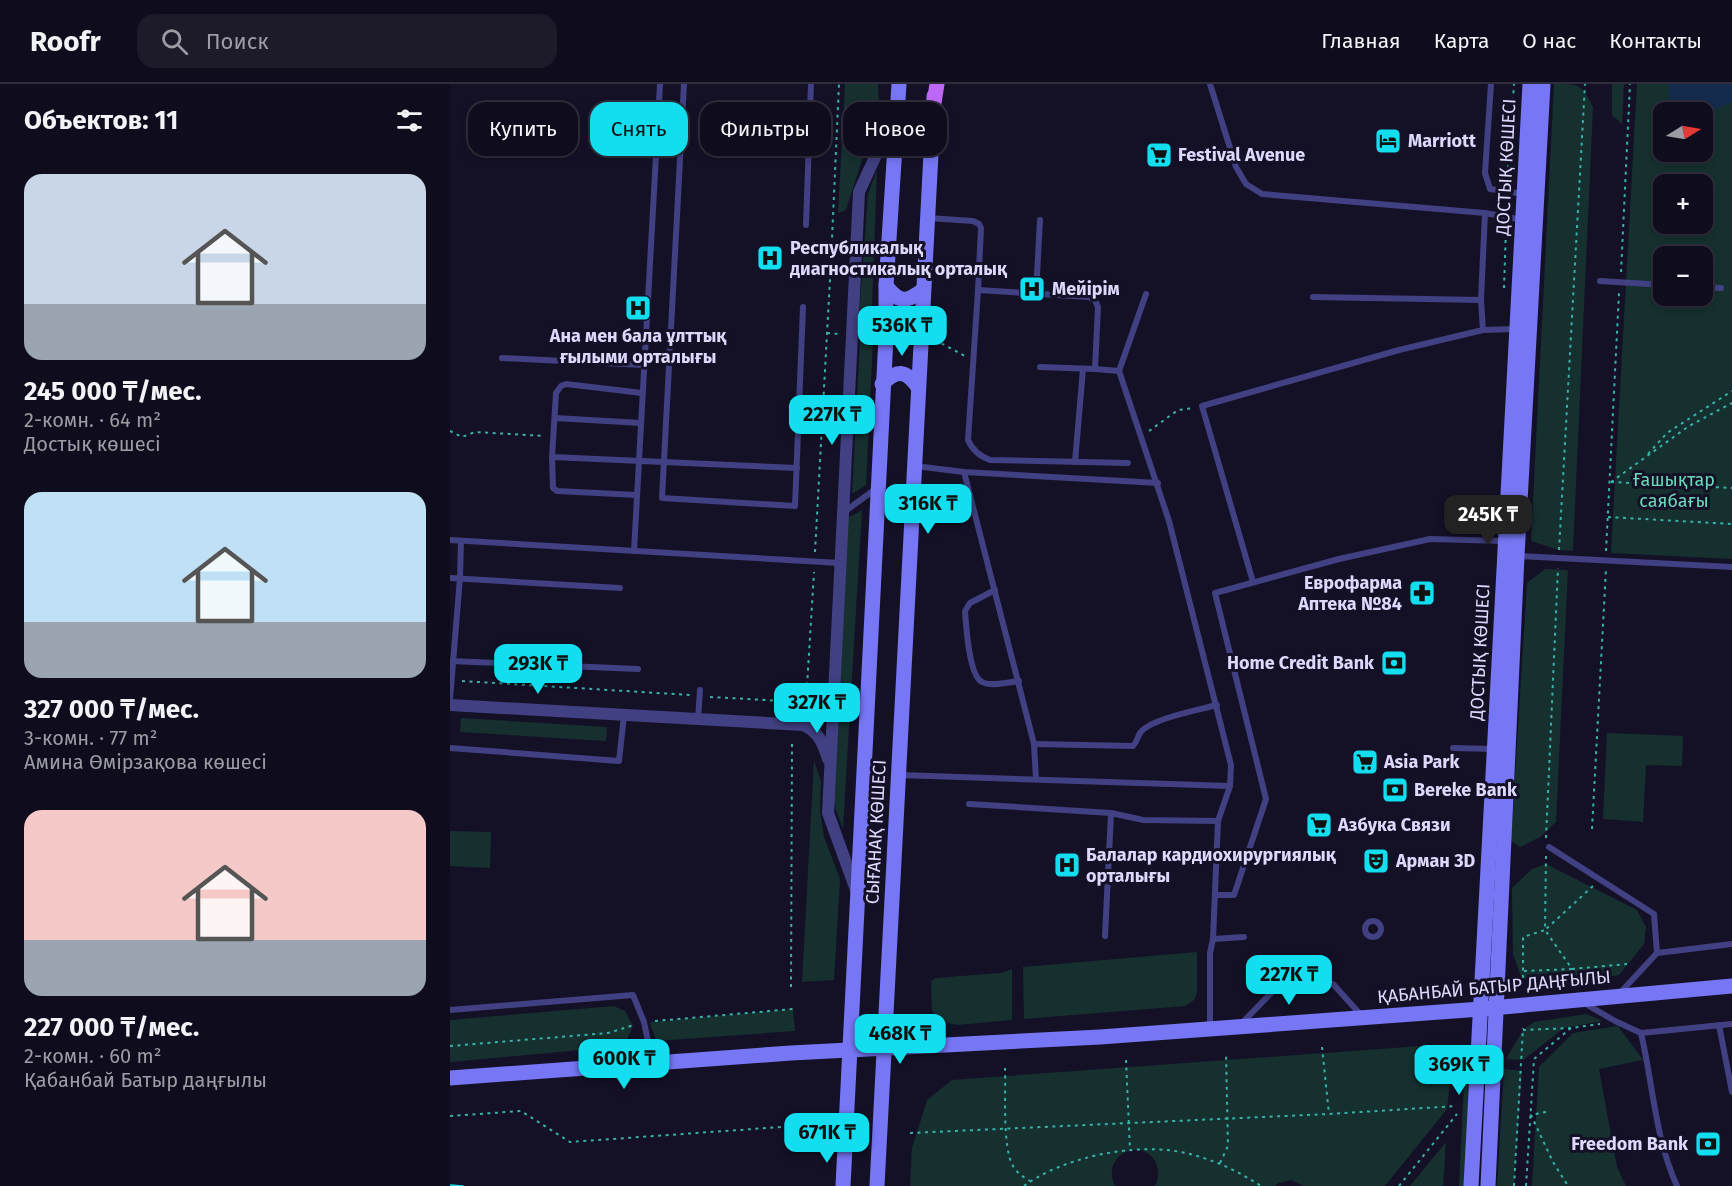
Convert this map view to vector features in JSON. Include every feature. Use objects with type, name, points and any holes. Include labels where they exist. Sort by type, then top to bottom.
[{"type":"main road","name":"СЫҒАНАҚ КӨШЕСІ","points":[[898,102],[899,84]]},
{"type":"main road","name":"СЫҒАНАҚ КӨШЕСІ","points":[[877,1186],[915,466],[922,290],[936,84]]},
{"type":"main road","name":"ДОСТЫҚ КӨШЕСІ","points":[[1488,1186],[1517,556],[1529,220],[1524,194],[1530,84]]},
{"type":"main road","name":"ДОСТЫҚ КӨШЕСІ","points":[[1471,1186],[1517,329],[1543,84]]},
{"type":"main road","name":"СЫҒАНАҚ КӨШЕСІ","points":[[843,1186],[894,156]]},
{"type":"main road","points":[[886,286],[897,298],[905,300],[912,298],[922,290]]},
{"type":"main road","points":[[882,384],[897,373],[906,374],[912,378],[918,387]]},
{"type":"main road","name":"ҚАБАНБАЙ БАТЫР ДАҢҒЫЛЫ","points":[[450,1078],[791,1053],[1100,1037],[1481,1009],[1732,986]]},
{"type":"main road","name":"ҚАБАНБАЙ БАТЫР ДАҢҒЫЛЫ","points":[[450,1088],[755,1064],[791,1053]]},
{"type":"street","points":[[858,894],[828,813],[859,192],[876,156]]},
{"type":"street","points":[[798,725],[814,721],[834,702]]},
{"type":"street","points":[[450,705],[798,725],[813,730],[822,740],[830,766]]},
{"type":"lane","points":[[634,551],[660,84]]},
{"type":"lane","points":[[684,84],[662,498],[795,506],[803,307]]},
{"type":"lane","points":[[806,225],[811,84]]},
{"type":"lane","points":[[1210,84],[1236,167],[1246,184],[1262,194],[1485,213],[1529,220]]},
{"type":"lane","points":[[1491,84],[1485,173],[1490,189],[1524,194]]},
{"type":"lane","points":[[1483,330],[1481,300],[1485,213]]},
{"type":"lane","points":[[928,218],[974,221],[981,228],[968,440],[971,448],[980,456],[990,460],[1128,463]]},
{"type":"lane","points":[[1036,292],[1040,220]]},
{"type":"lane","points":[[1600,281],[1653,284]]},
{"type":"lane","points":[[1713,288],[1721,288]]},
{"type":"lane","points":[[978,290],[1036,292],[1089,297],[1095,300],[1098,307],[1095,369]]},
{"type":"lane","points":[[1146,294],[1119,371],[1158,483],[1231,765],[1230,786],[1218,821],[1213,939],[1210,953],[1210,1029]]},
{"type":"lane","points":[[1313,297],[1481,300]]},
{"type":"lane","points":[[1253,582],[1202,406],[1399,350],[1483,330],[1517,329]]},
{"type":"lane","points":[[502,358],[644,365]]},
{"type":"lane","points":[[1040,367],[1119,371]]},
{"type":"lane","points":[[1075,462],[1083,369]]},
{"type":"lane","points":[[637,495],[557,491],[552,488],[551,484],[552,457],[556,393],[561,386],[566,384],[642,393]]},
{"type":"lane","points":[[555,418],[641,423]]},
{"type":"lane","points":[[552,457],[797,468]]},
{"type":"lane","points":[[915,466],[964,472],[1158,483]]},
{"type":"lane","points":[[964,472],[1034,744],[1036,779]]},
{"type":"lane","points":[[843,512],[877,488]]},
{"type":"lane","points":[[1215,895],[1234,895],[1266,799],[1215,593],[1339,559],[1430,539],[1505,541]]},
{"type":"lane","points":[[450,540],[841,563]]},
{"type":"lane","points":[[450,699],[461,541]]},
{"type":"lane","points":[[1517,556],[1732,567]]},
{"type":"lane","points":[[450,578],[620,588]]},
{"type":"lane","points":[[994,590],[970,603],[965,611],[973,673],[981,682],[988,684],[1019,681]]},
{"type":"lane","points":[[452,661],[638,669]]},
{"type":"lane","points":[[698,719],[700,693]]},
{"type":"lane","points":[[1034,744],[1133,746],[1140,733],[1152,724],[1217,705]]},
{"type":"lane","points":[[450,748],[619,761],[624,715]]},
{"type":"lane","points":[[1453,747],[1494,748]]},
{"type":"lane","points":[[899,775],[1230,786]]},
{"type":"lane","points":[[969,804],[1111,813],[1143,820],[1218,821]]},
{"type":"lane","points":[[1105,936],[1111,813]]},
{"type":"lane","points":[[1547,848],[1654,914],[1657,953]]},
{"type":"lane","points":[[1213,939],[1244,937]]},
{"type":"lane","points":[[1617,996],[1657,953],[1732,944]]},
{"type":"lane","points":[[1238,1027],[1276,988],[1287,987],[1333,984],[1364,1017]]},
{"type":"lane","points":[[450,1010],[633,995],[644,1022],[653,1062]]},
{"type":"lane","points":[[1579,999],[1615,1021],[1641,1033],[1732,1024]]},
{"type":"lane","points":[[1719,1025],[1732,1092]]},
{"type":"lane","points":[[1641,1033],[1659,1131],[1677,1186]]},
{"type":"path","points":[[806,702],[838,84]]},
{"type":"path","points":[[1546,837],[1558,559],[1585,84]]},
{"type":"path","points":[[1592,830],[1630,84]]},
{"type":"path","points":[[826,333],[840,334]]},
{"type":"path","points":[[935,340],[966,357],[974,357]]},
{"type":"path","points":[[1645,457],[1667,433],[1732,391]]},
{"type":"path","points":[[1732,403],[1689,426],[1611,482],[1732,489]]},
{"type":"path","points":[[1142,437],[1178,410],[1202,406]]},
{"type":"path","points":[[450,431],[462,437],[475,432],[554,437]]},
{"type":"path","points":[[1608,517],[1732,524]]},
{"type":"path","points":[[452,680],[700,693],[806,702]]},
{"type":"path","points":[[795,710],[806,702]]},
{"type":"path","points":[[791,987],[792,743]]},
{"type":"path","points":[[1547,848],[1545,930],[1572,969]]},
{"type":"path","points":[[1523,978],[1523,937],[1545,930],[1599,880]]},
{"type":"path","points":[[1523,971],[1628,964]]},
{"type":"path","points":[[450,1046],[608,1033],[644,1022],[793,1009]]},
{"type":"path","points":[[1514,1186],[1523,1029],[1571,1028],[1615,1021]]},
{"type":"path","points":[[1526,1186],[1534,1059],[1571,1028]]},
{"type":"path","points":[[1322,1047],[1329,1114]]},
{"type":"path","points":[[1220,1164],[1228,1146],[1226,1053]]},
{"type":"path","points":[[1126,1060],[1130,1150]]},
{"type":"path","points":[[1005,1068],[1008,1147],[1012,1165],[1021,1176],[1030,1181]]},
{"type":"path","points":[[910,1133],[967,1132],[1006,1128],[1227,1119],[1456,1106]]},
{"type":"path","points":[[450,1116],[521,1112],[570,1142],[781,1127]]},
{"type":"path","points":[[1531,1115],[1546,1112]]},
{"type":"path","points":[[1399,1186],[1457,1114]]},
{"type":"path","points":[[1531,1115],[1552,1162],[1568,1186]]},
{"type":"path","points":[[1024,1186],[1063,1165],[1098,1155],[1130,1150],[1174,1151],[1220,1164],[1261,1186]]},
{"type":"green space","points":[[845,84],[878,84],[879,102],[844,102]]},
{"type":"green space","points":[[1554,84],[1570,84],[1579,87],[1593,107],[1573,551],[1559,550],[1531,541]]},
{"type":"green space","points":[[1612,84],[1624,84],[1622,124],[1612,115]]},
{"type":"green space","name":"Ғашықтар саябағы","points":[[1637,84],[1732,84],[1732,559],[1611,553]]},
{"type":"green space","points":[[843,121],[843,156],[863,156],[846,210],[838,213]]},
{"type":"green space","points":[[877,170],[871,331],[858,330],[868,194]]},
{"type":"green space","points":[[860,340],[873,340],[866,485],[852,494]]},
{"type":"green space","points":[[862,510],[843,829],[833,802],[848,518]]},
{"type":"green space","points":[[1545,569],[1568,570],[1556,822],[1540,837],[1520,847],[1511,841],[1527,583]]},
{"type":"green space","points":[[461,718],[607,727],[606,741],[460,732]]},
{"type":"green space","points":[[1607,733],[1683,736],[1682,766],[1646,765],[1643,822],[1603,819]]},
{"type":"green space","points":[[814,761],[821,781],[820,811],[824,837],[840,879],[834,980],[802,982]]},
{"type":"green space","points":[[450,831],[491,832],[490,868],[450,866]]},
{"type":"green space","points":[[1546,864],[1637,910],[1646,927],[1644,944],[1619,975],[1549,987],[1521,977],[1513,954],[1512,888],[1532,869]]},
{"type":"green space","points":[[1197,952],[1197,993],[1194,1000],[1185,1006],[1024,1019],[1023,967]]},
{"type":"green space","points":[[1012,969],[1012,1020],[958,1025],[937,1021],[932,1010],[931,981],[936,978],[1001,973]]},
{"type":"green space","points":[[614,1006],[625,1011],[633,1026],[624,1046],[450,1062],[450,1020]]},
{"type":"green space","points":[[793,1009],[795,1031],[656,1041],[650,1022]]},
{"type":"green space","points":[[1586,1014],[1603,1021],[1564,1028],[1523,1060],[1506,1059],[1523,1030],[1534,1022]]},
{"type":"green space","points":[[1618,1026],[1643,1060],[1599,1069],[1617,1167],[1626,1186],[1532,1186],[1539,1067],[1573,1033]]},
{"type":"green space","points":[[1435,1045],[1451,1072],[1447,1109],[1385,1186],[1304,1186],[1291,1180],[1275,1186],[1155,1186],[1158,1175],[1156,1163],[1142,1150],[1133,1150],[1125,1152],[1113,1165],[1112,1175],[1115,1186],[910,1186],[912,1148],[927,1100],[952,1080]]},
{"type":"green space","points":[[1465,1064],[1470,1064],[1465,1186],[1459,1186]]},
{"type":"green space","points":[[1504,1069],[1522,1071],[1514,1186],[1497,1186]]},
{"type":"green space","points":[[1446,1142],[1443,1186],[1410,1186]]},
{"type":"water","points":[[1668,84],[1732,84],[1732,102],[1720,107],[1713,114],[1713,102],[1670,102]]},
{"type":"tram line","points":[[450,1185],[463,1186]]},
{"type":"place","name":"Marriott","points":[[1388,141]]},
{"type":"place","name":"Festival Avenue","points":[[1159,155]]},
{"type":"place","name":"Республикалық диагностикалық орталық","points":[[770,258]]},
{"type":"place","name":"Мейірім","points":[[1032,289]]},
{"type":"place","name":"Ана мен бала ұлттық ғылыми орталығы","points":[[638,308]]},
{"type":"place","name":"Еврофарма Аптека №84","points":[[1422,593]]},
{"type":"place","name":"Home Credit Bank","points":[[1394,663]]},
{"type":"place","name":"Asia Park","points":[[1365,762]]},
{"type":"place","name":"Bereke Bank","points":[[1395,790]]},
{"type":"place","name":"Азбука Связи","points":[[1319,825]]},
{"type":"place","name":"Арман 3D","points":[[1376,861]]},
{"type":"place","name":"Балалар кардиохирургиялық орталығы","points":[[1067,865]]},
{"type":"place","name":"Freedom Bank","points":[[1708,1144]]}]
